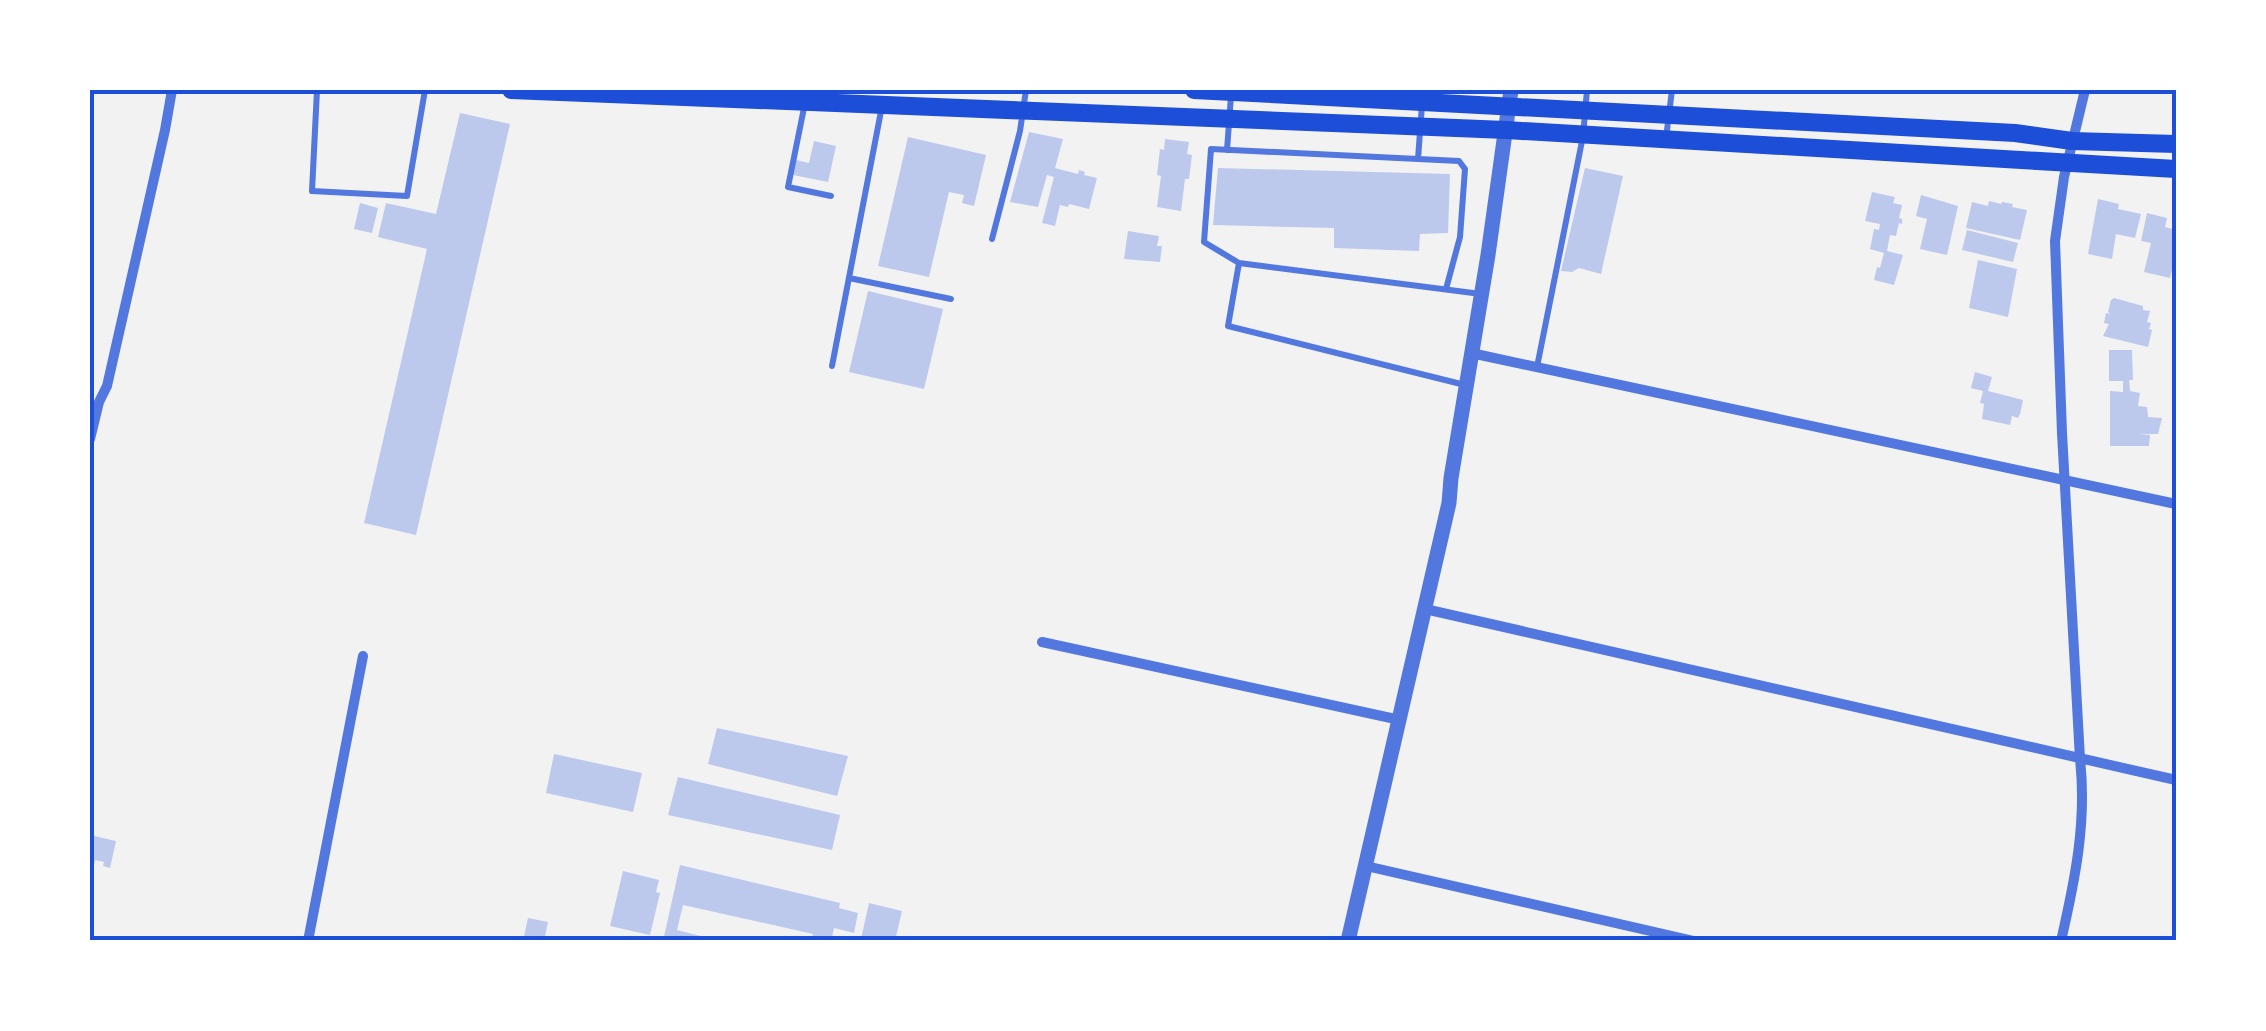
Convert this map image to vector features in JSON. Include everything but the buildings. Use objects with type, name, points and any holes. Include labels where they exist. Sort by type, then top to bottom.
[{"type":"main road","points":[[511,90],[1506,130],[2176,169]]},
{"type":"main road","points":[[1197,90],[1339,94],[1422,102],[1510,98],[1586,110],[2176,144]]},
{"type":"street","points":[[90,439],[107,386],[172,90]]},
{"type":"street","points":[[2061,941],[2078,866],[2084,794],[2055,241],[2058,205],[2085,90]]},
{"type":"street","points":[[1348,941],[1449,503],[1510,98]]},
{"type":"street","points":[[1471,353],[2176,504]]},
{"type":"street","points":[[1426,608],[2176,780]]},
{"type":"street","points":[[1042,642],[1400,720]]},
{"type":"street","points":[[308,941],[363,656]]},
{"type":"street","points":[[1366,866],[1694,941]]},
{"type":"lane","points":[[317,90],[312,191],[407,196],[426,90]]},
{"type":"lane","points":[[992,239],[1026,90]]},
{"type":"lane","points":[[1537,367],[1582,136],[1587,90]]},
{"type":"lane","points":[[1666,140],[1672,90]]},
{"type":"lane","points":[[1227,150],[1232,92]]},
{"type":"lane","points":[[805,102],[788,187],[832,196]]},
{"type":"lane","points":[[1418,159],[1422,102]]},
{"type":"lane","points":[[832,366],[882,105]]},
{"type":"lane","points":[[1446,290],[1460,237],[1465,169],[1459,161],[1211,149],[1204,242],[1239,263],[1446,290],[1481,294]]},
{"type":"lane","points":[[1239,263],[1228,326],[1466,385]]},
{"type":"lane","points":[[849,278],[952,299]]}]
